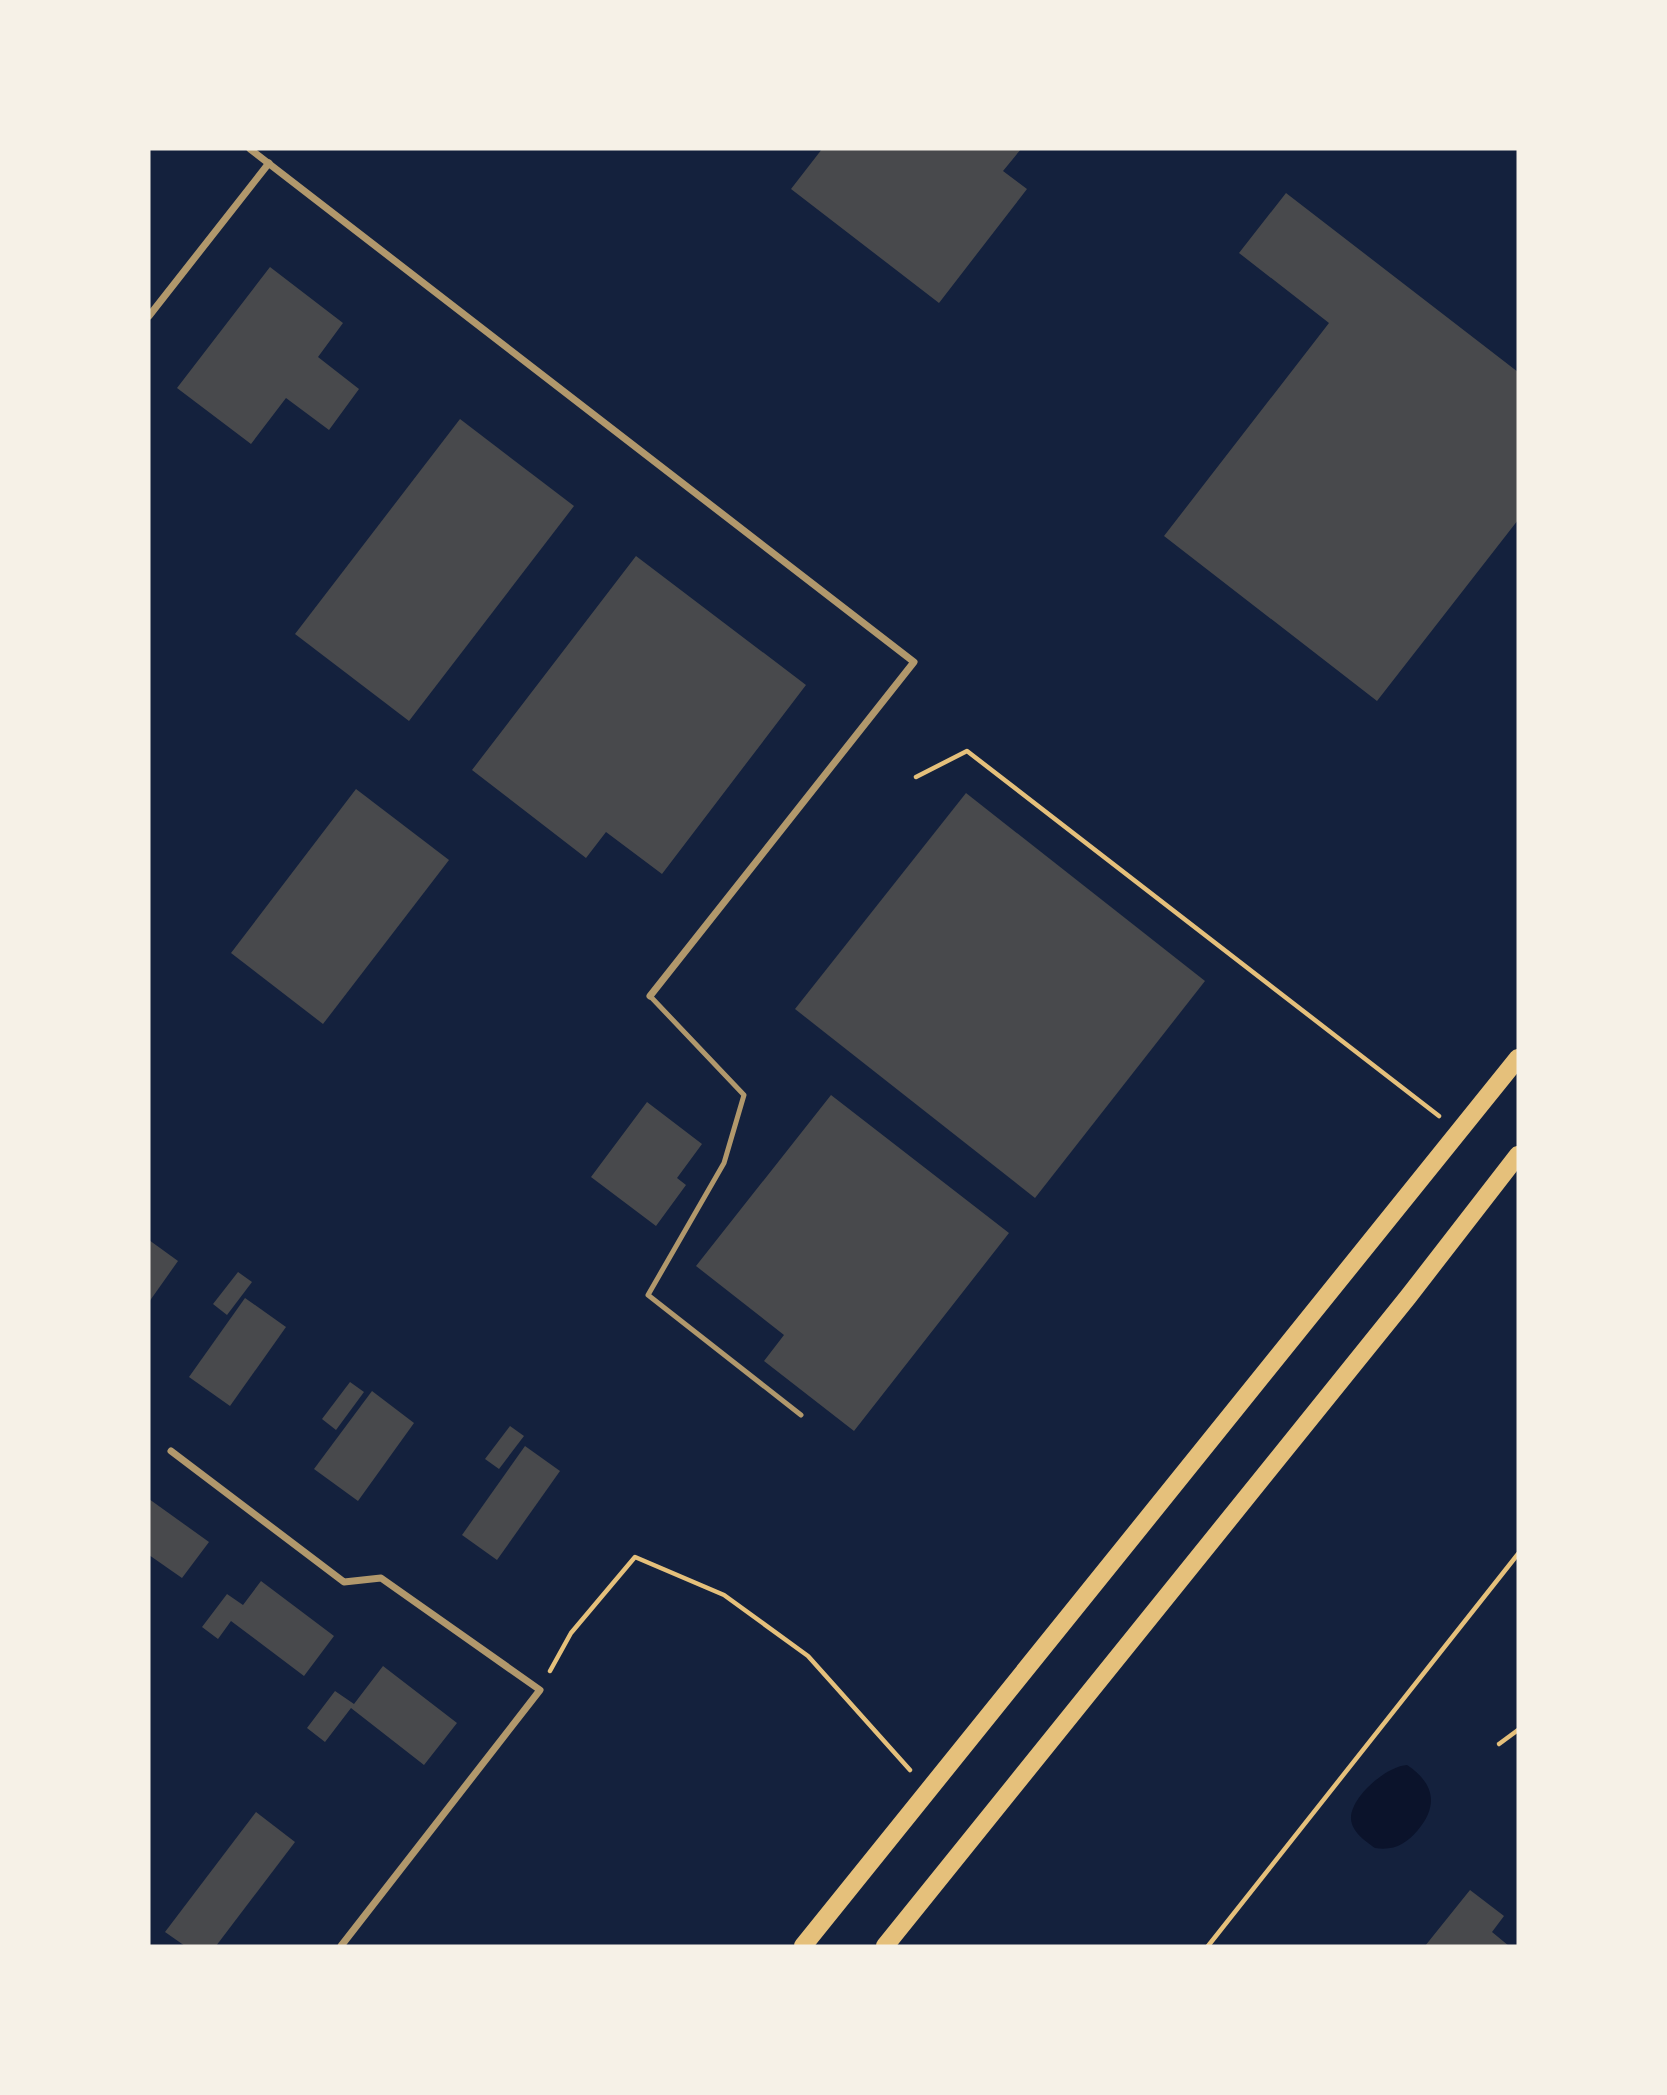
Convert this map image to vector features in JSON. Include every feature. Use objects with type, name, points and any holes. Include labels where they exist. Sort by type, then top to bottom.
[{"type":"main road","points":[[803,1946],[1518,1058]]},
{"type":"main road","points":[[885,1946],[1391,1318],[1518,1155]]},
{"type":"street","points":[[250,149],[914,662],[650,996]]},
{"type":"street","points":[[149,316],[269,163]]},
{"type":"street","points":[[171,1451],[344,1582],[381,1578],[540,1690],[341,1946]]},
{"type":"lane","points":[[650,996],[744,1095],[724,1163],[648,1295],[801,1415]]},
{"type":"path","points":[[916,777],[967,751],[1459,1131]]},
{"type":"path","points":[[1208,1946],[1518,1554]]},
{"type":"path","points":[[540,1690],[571,1633],[635,1557],[724,1595],[808,1656],[928,1790]]},
{"type":"path","points":[[1499,1744],[1518,1730]]},
{"type":"water","points":[[1407,1765],[1428,1787],[1431,1803],[1429,1812],[1418,1830],[1404,1843],[1394,1847],[1375,1848],[1354,1828],[1352,1810],[1371,1784],[1390,1771]]},
{"type":"building","points":[[822,149],[1021,149],[1003,171],[1027,189],[939,303],[791,189]]},
{"type":"building","points":[[1286,193],[1518,372],[1518,520],[1377,701],[1164,536],[1329,323],[1239,253]]},
{"type":"building","points":[[270,267],[343,323],[318,357],[359,389],[329,430],[286,398],[251,444],[177,388]]},
{"type":"building","points":[[460,419],[574,506],[409,721],[295,634]]},
{"type":"building","points":[[636,556],[806,685],[662,874],[606,832],[586,858],[472,770]]},
{"type":"building","points":[[356,789],[449,860],[323,1024],[231,953]]},
{"type":"building","points":[[966,793],[1205,981],[1035,1198],[795,1009]]},
{"type":"building","points":[[831,1095],[1009,1233],[854,1431],[764,1361],[784,1335],[696,1266]]},
{"type":"building","points":[[647,1102],[702,1144],[677,1178],[686,1185],[656,1226],[591,1177]]},
{"type":"building","points":[[149,1240],[178,1261],[149,1302]]},
{"type":"building","points":[[238,1272],[252,1282],[227,1315],[213,1304]]},
{"type":"building","points":[[245,1298],[286,1327],[230,1406],[189,1377]]},
{"type":"building","points":[[350,1382],[364,1392],[336,1430],[322,1419]]},
{"type":"building","points":[[372,1391],[414,1423],[358,1501],[314,1469]]},
{"type":"building","points":[[510,1426],[524,1436],[499,1469],[485,1459]]},
{"type":"building","points":[[525,1446],[560,1471],[497,1560],[462,1535]]},
{"type":"building","points":[[149,1499],[209,1542],[182,1578],[149,1555]]},
{"type":"building","points":[[261,1581],[334,1636],[304,1676],[231,1621],[218,1639],[202,1627],[227,1594],[243,1605]]},
{"type":"building","points":[[383,1666],[457,1723],[424,1765],[351,1708],[325,1742],[307,1728],[335,1691],[354,1704]]},
{"type":"building","points":[[256,1812],[295,1842],[216,1946],[185,1946],[165,1932]]},
{"type":"building","points":[[1470,1890],[1504,1916],[1492,1932],[1509,1946],[1425,1946]]}]
